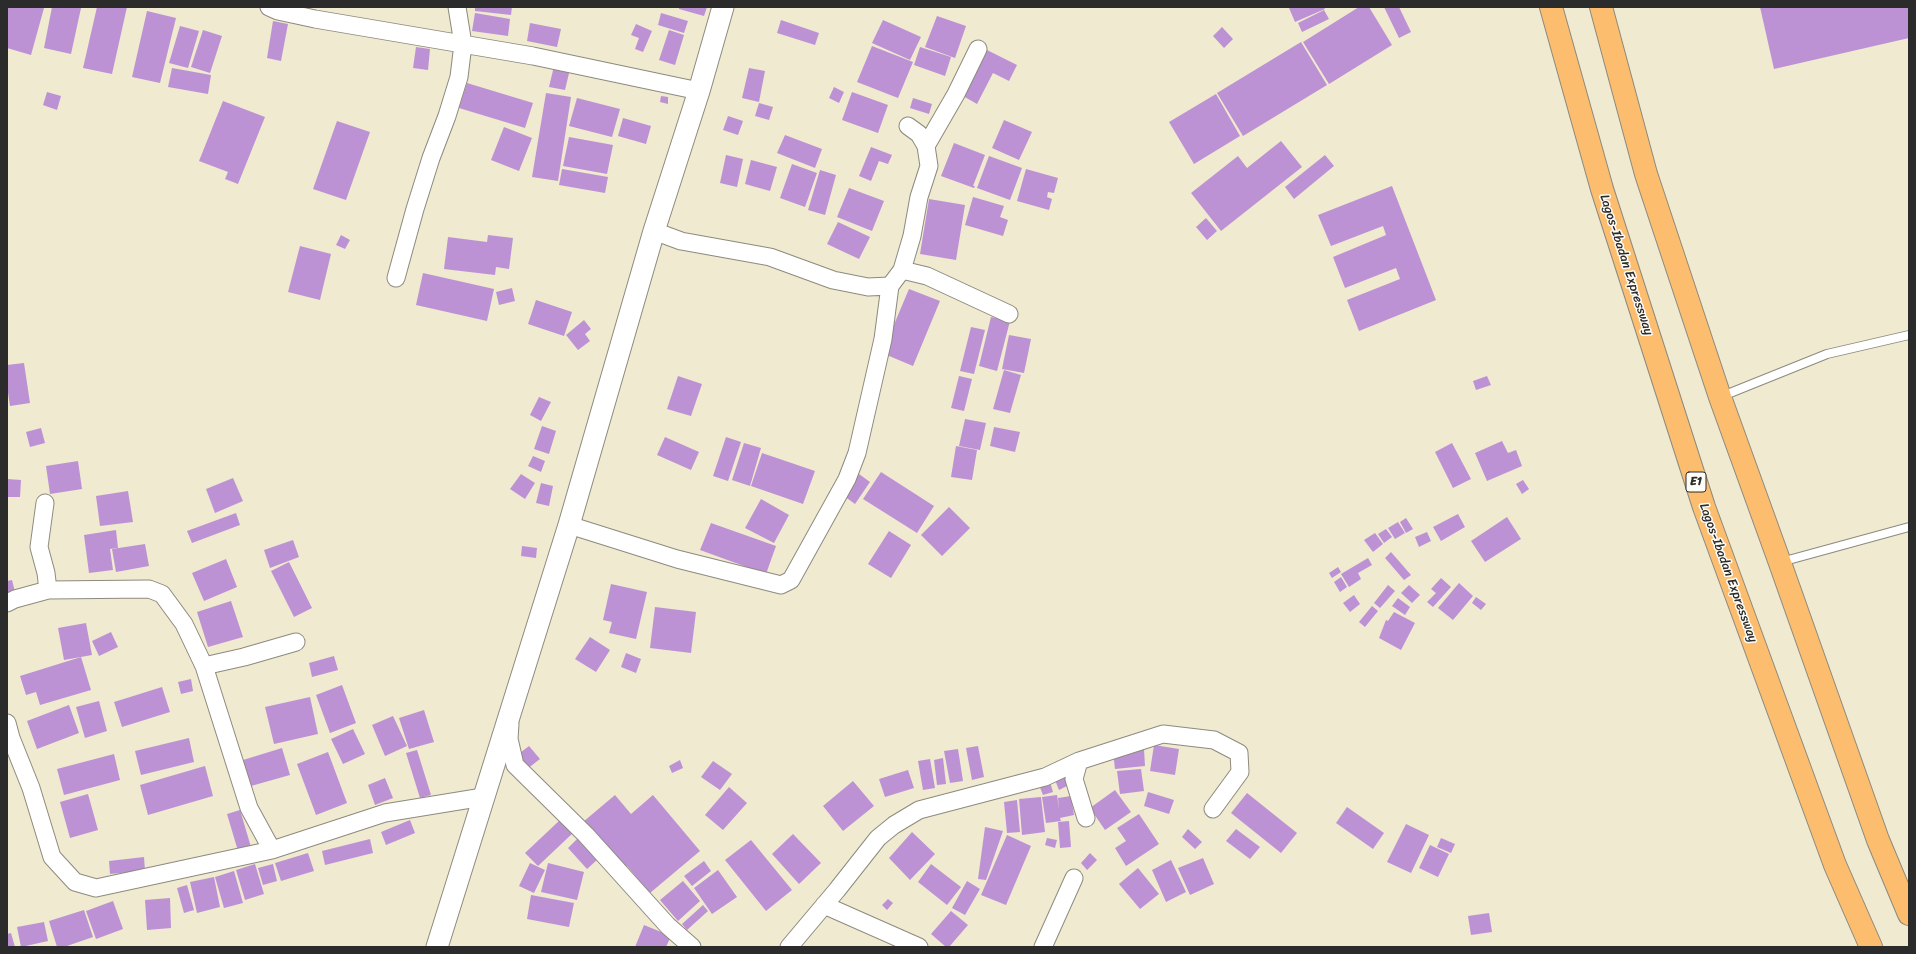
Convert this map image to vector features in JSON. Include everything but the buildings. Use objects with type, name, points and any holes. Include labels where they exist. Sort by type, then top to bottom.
[{"type":"highway","name":"Lagos-Ibadan Expressway","points":[[1551,7],[1602,189],[1704,507],[1835,865],[1871,947]]},
{"type":"highway","points":[[1601,7],[1646,174],[1720,397],[1878,840],[1909,914]]},
{"type":"street","points":[[269,7],[278,11],[315,13],[700,91]]},
{"type":"street","points":[[396,278],[415,209],[459,77],[463,44],[457,7]]},
{"type":"street","points":[[437,947],[569,525],[654,231],[700,91],[723,7]]},
{"type":"street","points":[[926,146],[956,94],[978,49]]},
{"type":"street","points":[[569,525],[677,559],[781,585],[791,580],[847,479],[857,453],[883,339],[890,286],[902,270],[912,236],[918,197],[929,166],[926,146],[919,134],[908,126]]},
{"type":"street","points":[[654,231],[681,241],[770,257],[833,280],[868,287],[890,286]]},
{"type":"street","points":[[902,270],[927,276],[1009,314]]},
{"type":"street","points":[[44,503],[39,547],[46,573],[48,590]]},
{"type":"street","points":[[7,603],[15,599],[48,590],[149,589],[162,594],[184,624],[204,666],[249,808],[272,850]]},
{"type":"street","points":[[204,666],[244,657],[296,642]]},
{"type":"street","points":[[510,716],[509,739],[515,764],[586,835],[668,926],[692,947]]},
{"type":"street","points":[[8,734],[30,788],[52,856],[75,882],[96,888],[272,850],[384,813],[484,797]]},
{"type":"street","points":[[789,947],[878,838],[900,821],[919,810],[1045,777],[1079,761],[1163,734],[1214,740],[1239,753],[1240,772],[1213,809]]},
{"type":"street","points":[[1079,761],[1074,779],[1086,818]]},
{"type":"street","points":[[1043,947],[1074,878]]},
{"type":"street","points":[[824,905],[919,947]]},
{"type":"lane","points":[[1720,397],[1827,354],[1909,335]]},
{"type":"lane","points":[[1780,563],[1909,527]]}]
